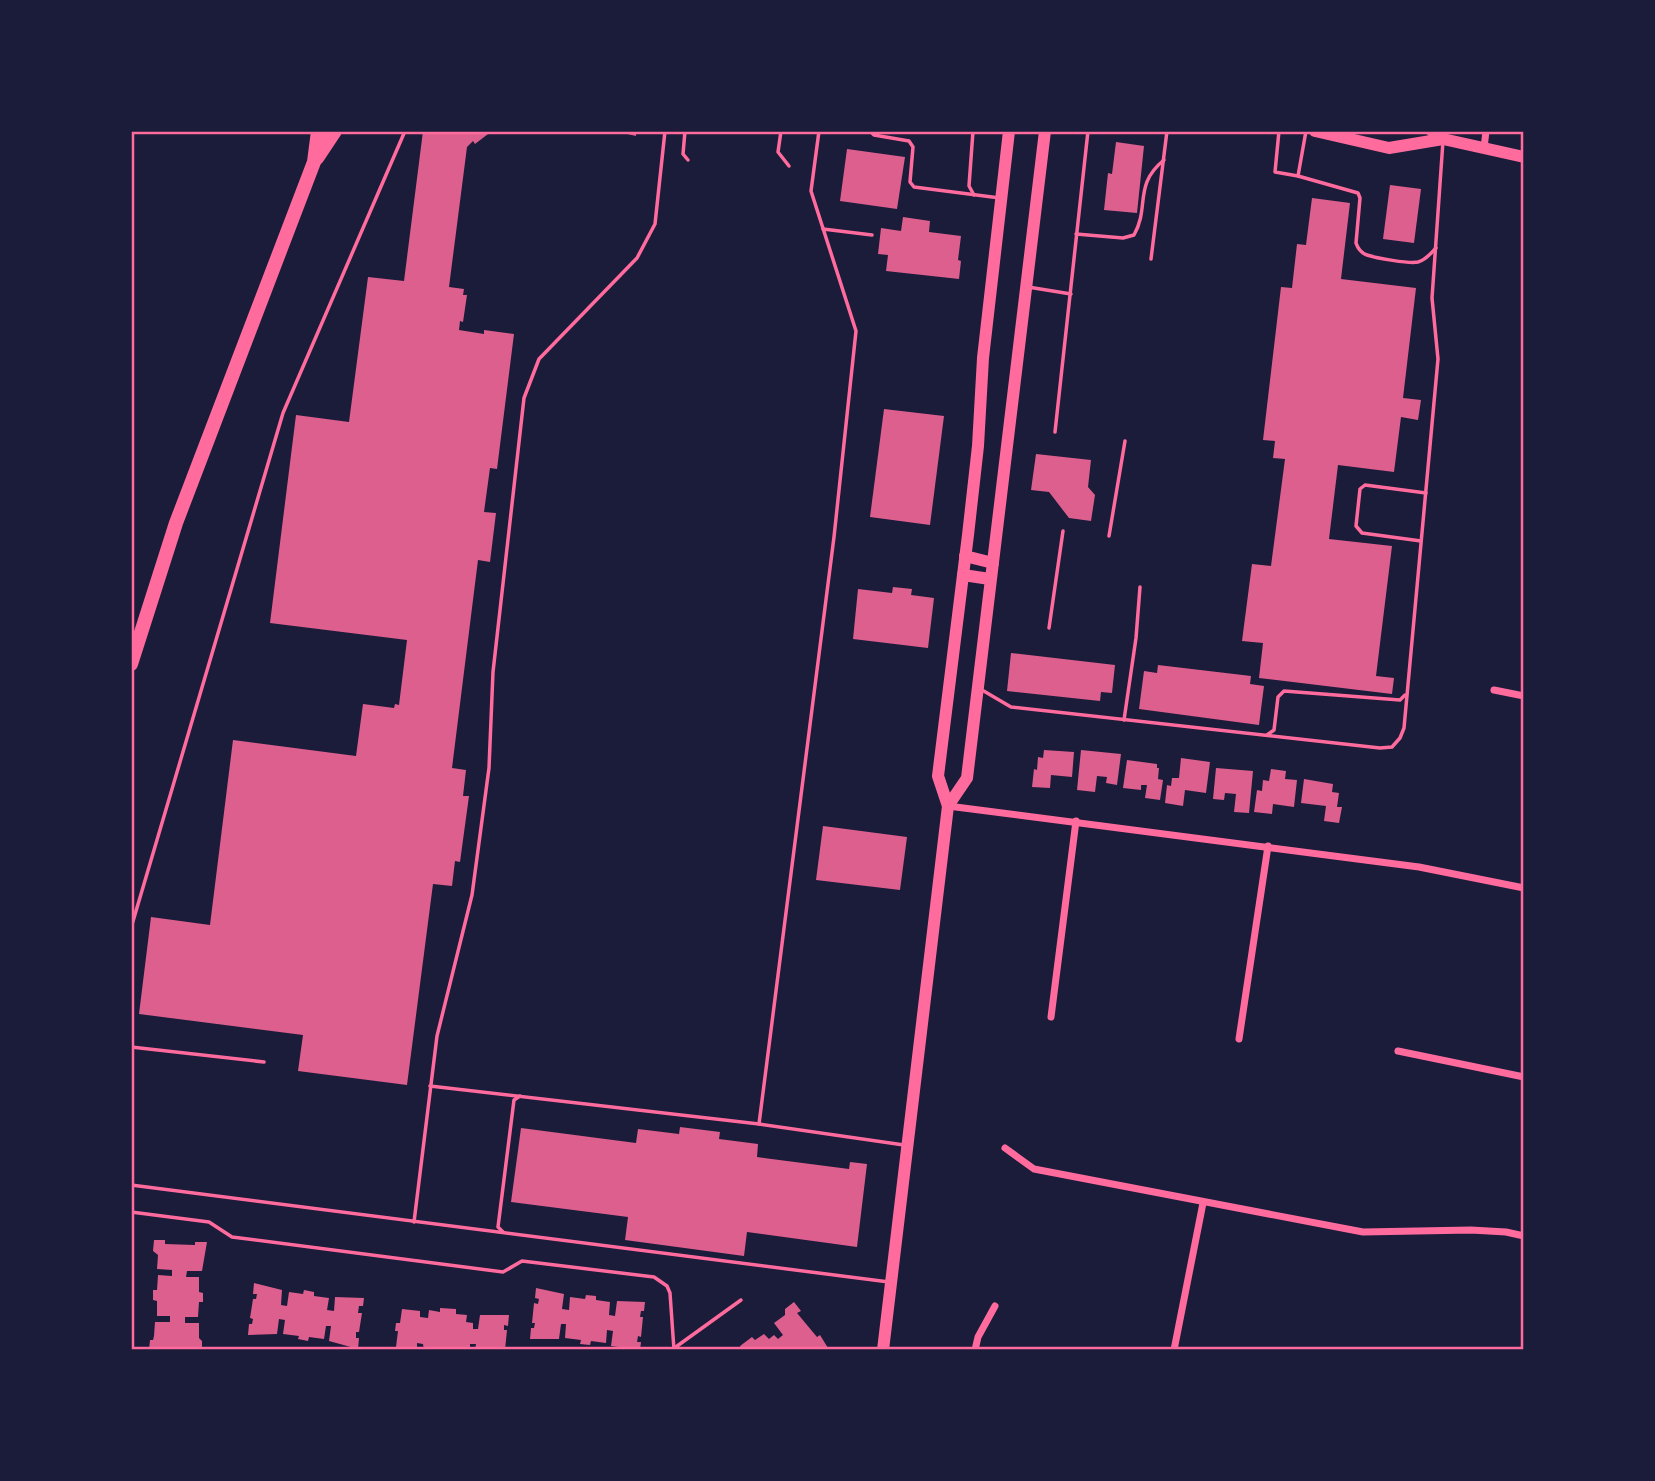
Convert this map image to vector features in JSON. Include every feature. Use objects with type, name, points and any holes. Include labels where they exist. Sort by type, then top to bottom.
[{"type":"highway","points":[[314,162],[318,131]]},
{"type":"highway","points":[[131,664],[176,523],[314,162],[335,131]]},
{"type":"main road","points":[[883,1350],[948,806],[938,776],[978,446],[982,358],[1009,131]]},
{"type":"main road","points":[[948,806],[967,778],[1045,131]]},
{"type":"main road","points":[[1315,131],[1389,148],[1438,135],[1524,157]]},
{"type":"main road","points":[[965,556],[993,563]]},
{"type":"main road","points":[[963,575],[990,579]]},
{"type":"street","points":[[1484,148],[1486,131]]},
{"type":"street","points":[[1494,690],[1524,696]]},
{"type":"street","points":[[948,806],[1419,867],[1524,888]]},
{"type":"street","points":[[1051,1017],[1076,821]]},
{"type":"street","points":[[1239,1039],[1268,846]]},
{"type":"street","points":[[1398,1051],[1524,1077]]},
{"type":"street","points":[[1005,1148],[1034,1169],[1363,1232],[1471,1230],[1524,1236]]},
{"type":"street","points":[[1174,1350],[1203,1203]]},
{"type":"street","points":[[975,1350],[978,1337],[995,1306]]},
{"type":"lane","points":[[131,928],[283,413],[405,131]]},
{"type":"lane","points":[[414,1222],[437,1036],[472,895],[489,768],[493,672],[524,398],[540,359],[637,258],[654,224],[665,131]]},
{"type":"lane","points":[[685,131],[683,154],[688,160]]},
{"type":"lane","points":[[781,131],[778,152],[789,166]]},
{"type":"lane","points":[[759,1124],[834,537],[856,331],[811,191],[818,131]]},
{"type":"lane","points":[[870,131],[874,135],[909,141],[913,147],[910,182],[914,187],[1001,198]]},
{"type":"lane","points":[[973,131],[969,186],[974,195]]},
{"type":"lane","points":[[1055,432],[1088,131]]},
{"type":"lane","points":[[1151,259],[1167,132],[1155,131]]},
{"type":"lane","points":[[1279,131],[1275,173],[1298,176],[1358,192],[1360,198],[1356,243],[1357,248],[1366,255],[1418,262],[1427,258],[1437,246]]},
{"type":"lane","points":[[1298,176],[1306,131]]},
{"type":"lane","points":[[978,687],[1011,707],[1380,748],[1392,747],[1400,738],[1404,727],[1438,359],[1432,298],[1437,246],[1438,135]]},
{"type":"lane","points":[[1076,233],[1123,238],[1134,235],[1139,226],[1146,180],[1153,168],[1164,160]]},
{"type":"lane","points":[[824,229],[872,235]]},
{"type":"lane","points":[[1026,286],[1071,294]]},
{"type":"lane","points":[[1110,536],[1125,441]]},
{"type":"lane","points":[[1421,541],[1362,533],[1356,526],[1360,489],[1366,485],[1426,493]]},
{"type":"lane","points":[[1049,628],[1063,531]]},
{"type":"lane","points":[[1125,720],[1140,587]]},
{"type":"lane","points":[[1267,735],[1274,730],[1278,697],[1284,691],[1400,700],[1407,694]]},
{"type":"lane","points":[[131,1047],[264,1062]]},
{"type":"lane","points":[[430,1086],[759,1124],[907,1145]]},
{"type":"lane","points":[[504,1233],[498,1227],[514,1100],[520,1096]]},
{"type":"lane","points":[[131,1185],[891,1283]]},
{"type":"lane","points":[[131,1212],[209,1223],[232,1237],[503,1272],[522,1261],[654,1277],[667,1286],[670,1293],[673,1350]]},
{"type":"lane","points":[[673,1350],[741,1300]]},
{"type":"building","points":[[423,131],[492,131],[467,147],[449,287],[464,289],[463,295],[467,295],[463,322],[460,321],[459,330],[484,334],[484,330],[514,334],[497,469],[490,468],[484,512],[496,513],[490,562],[478,560],[452,768],[466,770],[463,796],[469,796],[460,862],[455,861],[452,886],[433,884],[407,1085],[298,1071],[303,1035],[139,1014],[151,917],[210,925],[233,740],[356,756],[363,704],[394,708],[395,704],[399,705],[407,640],[270,623],[296,415],[349,422],[368,277],[404,281]]},
{"type":"building","points":[[614,131],[636,131],[636,136]]},
{"type":"building","points":[[1116,142],[1144,146],[1137,213],[1104,210],[1108,173],[1112,174]]},
{"type":"building","points":[[847,149],[905,157],[897,209],[840,201]]},
{"type":"building","points":[[1390,185],[1421,189],[1414,243],[1383,239]]},
{"type":"building","points":[[1312,198],[1350,203],[1341,279],[1416,288],[1403,398],[1421,400],[1418,420],[1401,417],[1394,472],[1338,465],[1329,539],[1392,546],[1376,676],[1394,678],[1392,694],[1259,678],[1263,643],[1242,641],[1252,564],[1271,566],[1285,459],[1273,458],[1275,441],[1263,440],[1281,287],[1292,288],[1297,244],[1306,245]]},
{"type":"building","points":[[903,217],[930,221],[929,232],[961,236],[959,279],[886,271],[888,255],[878,254],[881,228],[901,231]]},
{"type":"building","points":[[884,409],[944,416],[930,525],[870,517]]},
{"type":"building","points":[[1036,454],[1091,460],[1088,487],[1095,495],[1091,521],[1069,518],[1049,492],[1031,490]]},
{"type":"building","points":[[893,587],[912,589],[911,595],[934,598],[928,648],[853,639],[858,589],[892,593]]},
{"type":"building","points":[[1011,653],[1115,665],[1112,693],[1101,692],[1100,701],[1007,691]]},
{"type":"building","points":[[1158,665],[1251,676],[1250,684],[1264,686],[1259,725],[1139,709],[1144,671],[1157,673]]},
{"type":"building","points":[[1044,750],[1074,752],[1072,777],[1051,775],[1050,788],[1032,787],[1034,769],[1037,770],[1038,757],[1043,758]]},
{"type":"building","points":[[1081,750],[1121,754],[1117,785],[1106,783],[1107,777],[1097,776],[1095,792],[1077,790]]},
{"type":"building","points":[[1181,758],[1210,762],[1206,793],[1185,790],[1183,806],[1165,803],[1167,785],[1171,786],[1172,778],[1179,778]]},
{"type":"building","points":[[1127,760],[1157,764],[1158,779],[1163,780],[1160,800],[1145,798],[1147,785],[1141,785],[1141,790],[1123,788]]},
{"type":"building","points":[[1216,768],[1253,771],[1249,813],[1234,812],[1236,794],[1225,793],[1224,800],[1213,799]]},
{"type":"building","points":[[1271,769],[1286,771],[1285,779],[1297,780],[1294,807],[1273,804],[1272,814],[1254,812],[1257,790],[1262,791],[1263,780],[1269,781]]},
{"type":"building","points":[[1304,779],[1333,784],[1332,792],[1339,793],[1337,807],[1342,807],[1339,823],[1324,821],[1326,806],[1301,803]]},
{"type":"building","points":[[823,826],[907,837],[900,890],[816,880]]},
{"type":"building","points":[[680,1127],[720,1132],[719,1139],[758,1144],[757,1157],[849,1169],[850,1162],[867,1164],[857,1247],[747,1232],[744,1256],[625,1240],[628,1217],[511,1202],[521,1128],[636,1143],[638,1129],[679,1134]]},
{"type":"building","points":[[154,1240],[165,1240],[165,1244],[195,1245],[195,1242],[207,1242],[202,1271],[187,1271],[186,1277],[199,1277],[199,1292],[203,1293],[198,1317],[185,1317],[185,1323],[199,1323],[202,1350],[149,1350],[155,1322],[170,1322],[170,1316],[157,1316],[157,1301],[153,1300],[158,1275],[172,1276],[172,1270],[157,1269],[158,1255],[153,1251]]},
{"type":"building","points":[[254,1283],[282,1290],[281,1305],[287,1306],[289,1292],[303,1294],[304,1290],[314,1292],[314,1296],[329,1298],[327,1310],[334,1311],[335,1297],[364,1298],[358,1313],[362,1313],[359,1332],[356,1332],[356,1338],[359,1338],[358,1349],[329,1341],[331,1326],[326,1326],[324,1339],[309,1337],[308,1341],[298,1339],[299,1336],[283,1334],[285,1320],[279,1319],[277,1334],[248,1335],[249,1324],[252,1324],[253,1319],[250,1318],[253,1299],[256,1299],[257,1294],[253,1294]]},
{"type":"building","points":[[536,1288],[564,1294],[562,1309],[569,1310],[570,1297],[585,1299],[586,1295],[596,1296],[596,1300],[610,1302],[609,1315],[615,1316],[617,1301],[645,1302],[640,1317],[643,1317],[641,1337],[638,1336],[637,1342],[641,1342],[640,1350],[611,1346],[613,1331],[607,1330],[606,1343],[591,1341],[590,1345],[580,1344],[581,1340],[565,1338],[566,1324],[561,1324],[559,1339],[530,1339],[531,1328],[534,1328],[535,1323],[532,1323],[534,1303],[538,1304],[539,1299],[535,1298]]},
{"type":"building","points":[[794,1302],[801,1311],[797,1313],[817,1337],[820,1335],[828,1348],[742,1350],[740,1346],[752,1337],[755,1340],[764,1334],[769,1339],[774,1335],[778,1339],[783,1335],[774,1323],[785,1315],[785,1309]]},
{"type":"building","points":[[440,1308],[456,1309],[456,1314],[467,1315],[466,1322],[473,1323],[473,1329],[478,1329],[480,1315],[509,1315],[508,1326],[504,1325],[504,1330],[507,1330],[505,1350],[475,1350],[476,1344],[470,1344],[470,1349],[463,1350],[424,1350],[423,1344],[417,1343],[417,1349],[396,1347],[396,1323],[400,1323],[402,1309],[420,1311],[420,1317],[428,1318],[429,1310],[440,1312]]}]
